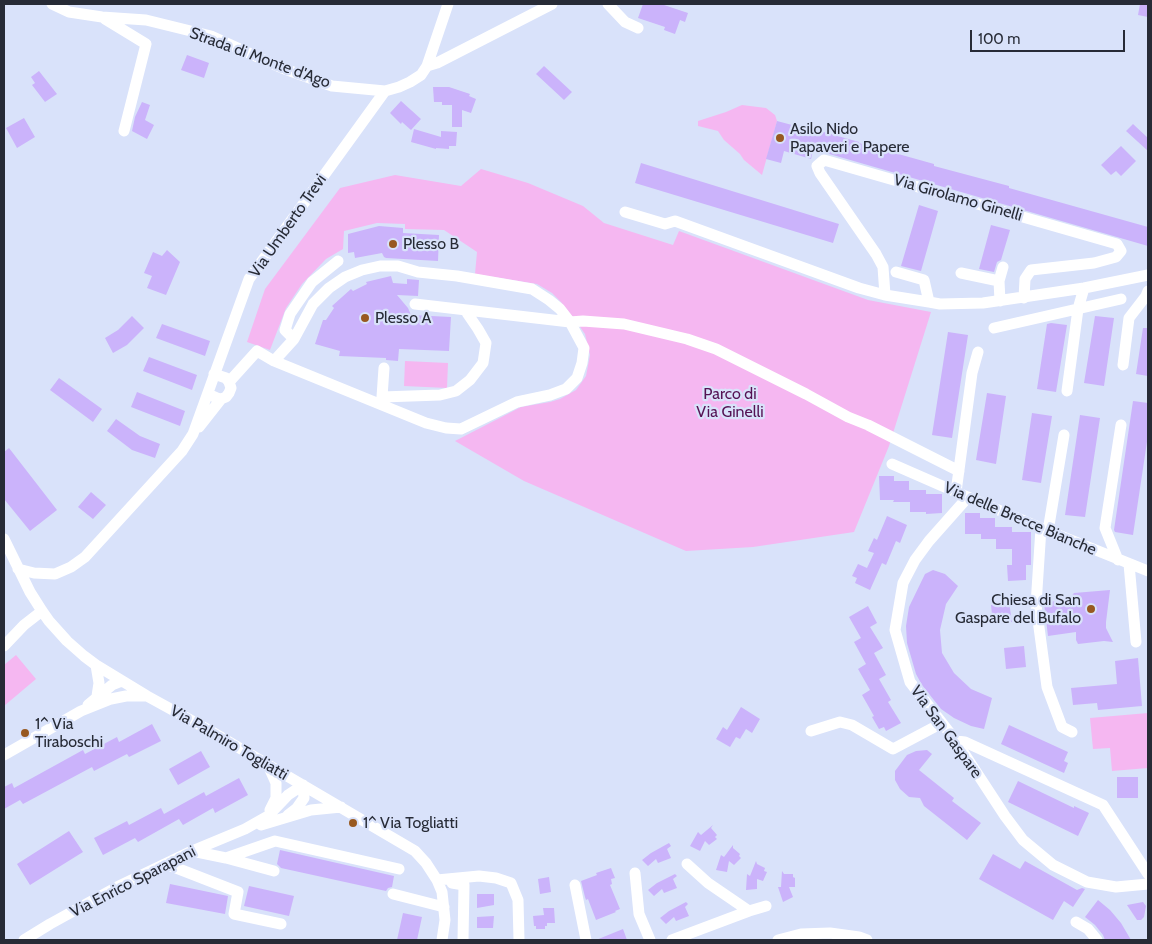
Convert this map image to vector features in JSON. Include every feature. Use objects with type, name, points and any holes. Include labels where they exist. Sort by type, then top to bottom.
[{"type":"street","name":"Strada di Monte d'Ago","points":[[52,4],[69,12],[102,17],[146,20],[210,36],[282,68],[332,86],[385,91],[410,82],[420,75],[427,66],[448,4]]},
{"type":"street","points":[[427,66],[437,63],[552,4]]},
{"type":"street","points":[[608,4],[625,22],[638,28]]},
{"type":"street","points":[[102,17],[146,44],[124,131]]},
{"type":"street","name":"Via Umberto Trevi","points":[[193,434],[249,279],[385,91]]},
{"type":"street","name":"Via Girolamo Ginelli","points":[[885,295],[883,267],[820,173],[817,166],[824,160],[1117,244],[1121,251],[1116,258],[1094,263],[1030,270],[1025,279],[1024,298]]},
{"type":"street","points":[[625,212],[664,224],[675,221],[859,288],[885,295],[940,304],[983,303],[1024,298],[1084,288],[1148,274]]},
{"type":"street","points":[[294,339],[285,330],[290,314],[312,282],[338,261]]},
{"type":"street","points":[[380,266],[398,266],[418,272],[457,276],[532,289],[560,309],[570,322],[584,348],[577,378],[566,389],[550,395],[517,402],[462,429],[446,428],[426,423],[381,400],[270,359],[294,339],[313,304],[329,288],[345,277],[362,270],[380,266]]},
{"type":"street","points":[[1000,301],[999,281],[1003,267]]},
{"type":"street","points":[[896,272],[926,274],[929,302]]},
{"type":"street","points":[[961,273],[999,281]]},
{"type":"street","points":[[1067,391],[1078,309],[1084,288]]},
{"type":"street","points":[[1123,365],[1129,318],[1148,291]]},
{"type":"street","points":[[994,328],[1122,300]]},
{"type":"street","points":[[415,304],[570,322],[583,320],[624,324],[687,339],[716,349],[848,417],[868,425],[959,471]]},
{"type":"street","points":[[381,400],[440,395],[456,391],[470,380],[482,363],[486,343],[465,310]]},
{"type":"street","name":"Via Umberto Trevi","points":[[18,569],[34,573],[55,574],[71,567],[85,557],[182,451],[193,434],[222,399],[230,393],[230,382],[258,352],[270,359]]},
{"type":"street","points":[[956,492],[972,373],[978,352]]},
{"type":"street","points":[[381,400],[384,368]]},
{"type":"street","points":[[214,374],[226,378],[230,382]]},
{"type":"street","points":[[208,394],[222,399]]},
{"type":"street","points":[[1121,424],[1105,528],[1124,562],[1136,642]]},
{"type":"street","points":[[1064,435],[1045,530],[1036,605],[1047,687],[1062,727],[1072,732]]},
{"type":"street","name":"Via delle Brecce Bianche","points":[[892,464],[1045,530],[1148,571]]},
{"type":"street","name":"Via San Gaspare","points":[[968,497],[929,541],[915,560],[903,584],[895,630],[910,682],[956,741],[1023,840],[1053,865],[1087,882],[1116,887],[1148,884]]},
{"type":"street","name":"Via Palmiro Togliatti","points":[[4,539],[30,592],[42,611],[68,641],[96,665],[415,851],[438,880],[442,892],[445,920],[442,940]]},
{"type":"street","points":[[4,646],[24,625],[42,611]]},
{"type":"street","points":[[96,665],[99,683],[98,696]]},
{"type":"street","points":[[81,711],[112,684],[122,681]]},
{"type":"street","points":[[111,699],[122,681]]},
{"type":"street","points":[[4,755],[81,711],[111,699],[126,696],[147,696]]},
{"type":"street","points":[[811,730],[840,722],[852,725],[893,749],[942,723]]},
{"type":"street","points":[[956,741],[965,742],[1103,806],[1148,874]]},
{"type":"street","points":[[268,765],[276,783],[276,798],[268,816]]},
{"type":"street","name":"Via Enrico Sparapani","points":[[24,940],[117,887],[244,829],[268,816],[288,795],[303,786],[304,798],[284,818]]},
{"type":"street","name":"Via Enrico Sparapani","points":[[244,829],[311,810],[341,807]]},
{"type":"street","points":[[226,858],[275,841],[399,869]]},
{"type":"street","points":[[192,852],[226,858],[274,871]]},
{"type":"street","points":[[166,864],[238,892],[234,914],[281,924]]},
{"type":"street","points":[[687,864],[708,883],[749,911]]},
{"type":"street","points":[[635,873],[639,914],[650,940]]},
{"type":"street","points":[[438,880],[479,876],[496,878],[512,883],[518,900],[519,940]]},
{"type":"street","points":[[438,880],[464,885],[463,940]]},
{"type":"street","points":[[575,886],[586,940]]},
{"type":"street","points":[[393,894],[444,907]]},
{"type":"street","points":[[672,940],[766,906]]},
{"type":"street","points":[[1076,922],[1088,929],[1097,940]]},
{"type":"street","points":[[778,940],[801,934],[830,933],[867,940]]},
{"type":"green space","points":[[742,105],[766,108],[775,115],[777,121],[762,175],[724,140],[718,131],[698,126],[698,121]]},
{"type":"green space","name":"Parco di Via Ginelli","points":[[481,169],[528,183],[583,206],[604,223],[673,245],[679,231],[868,300],[931,312],[889,446],[854,532],[753,547],[686,551],[524,481],[455,441],[521,407],[560,399],[576,390],[586,376],[590,355],[585,334],[552,293],[537,284],[475,274],[477,252],[444,230],[405,229],[405,224],[377,223],[344,231],[343,249],[326,259],[302,284],[286,308],[270,350],[247,342],[265,289],[340,188],[395,175],[461,186]]},
{"type":"green space","points":[[405,361],[448,363],[447,388],[404,386]]},
{"type":"green space","points":[[16,655],[36,679],[4,706],[4,665]]},
{"type":"green space","points":[[1148,713],[1148,768],[1112,771],[1110,748],[1093,749],[1090,718]]},
{"type":"building","points":[[643,4],[661,4],[688,13],[685,22],[680,20],[675,34],[664,30],[665,27],[638,18]]},
{"type":"building","points":[[1140,4],[1148,4],[1148,17],[1138,15]]},
{"type":"building","points":[[187,55],[209,63],[204,78],[181,70]]},
{"type":"building","points":[[544,66],[572,92],[564,100],[536,74]]},
{"type":"building","points":[[39,71],[57,94],[45,102],[32,85],[35,83],[31,77]]},
{"type":"building","points":[[433,87],[449,87],[470,94],[469,96],[476,99],[471,113],[462,110],[462,127],[452,127],[452,105],[442,105],[442,102],[434,102]]},
{"type":"building","points":[[401,101],[421,119],[411,130],[402,122],[401,124],[390,113]]},
{"type":"building","points":[[142,102],[150,105],[145,120],[154,125],[147,139],[132,131],[135,117]]},
{"type":"building","points":[[24,118],[35,137],[17,148],[6,128]]},
{"type":"building","points":[[777,121],[792,125],[792,123],[859,142],[934,164],[934,166],[1148,227],[1148,246],[826,153],[813,151],[811,159],[784,151],[781,163],[766,159]]},
{"type":"building","points":[[1133,124],[1148,138],[1148,151],[1126,131]]},
{"type":"building","points":[[414,129],[441,137],[441,131],[457,132],[456,146],[449,146],[449,149],[436,149],[411,142]]},
{"type":"building","points":[[1121,146],[1136,161],[1121,176],[1116,171],[1111,175],[1101,165]]},
{"type":"building","points":[[641,163],[839,224],[833,243],[635,183]]},
{"type":"building","points":[[919,205],[938,211],[921,271],[901,266]]},
{"type":"building","points":[[991,225],[1010,230],[1001,260],[997,262],[994,272],[979,269]]},
{"type":"building","name":"Plesso B","points":[[379,226],[403,228],[403,233],[439,235],[438,261],[386,258],[382,253],[355,258],[354,252],[348,253],[348,234]]},
{"type":"building","points":[[167,250],[180,262],[166,295],[147,288],[152,276],[144,273],[153,252],[162,256]]},
{"type":"building","name":"Plesso A","points":[[391,276],[393,283],[407,284],[407,279],[419,280],[418,296],[397,295],[408,308],[411,315],[451,317],[449,351],[399,349],[398,361],[386,360],[386,358],[339,356],[340,351],[315,344],[323,320],[326,320],[334,308],[332,306],[351,289],[353,291],[367,284],[366,282]]},
{"type":"building","points":[[132,316],[144,328],[127,345],[113,353],[105,338],[118,330]]},
{"type":"building","points":[[1095,316],[1114,318],[1104,386],[1084,383]]},
{"type":"building","points":[[162,324],[210,341],[205,356],[156,338]]},
{"type":"building","points":[[1047,324],[1067,325],[1056,392],[1037,389]]},
{"type":"building","points":[[1143,328],[1148,328],[1148,376],[1136,374]]},
{"type":"building","points":[[948,332],[968,335],[952,438],[932,435]]},
{"type":"building","points":[[149,357],[197,375],[192,390],[143,371]]},
{"type":"building","points":[[59,378],[102,409],[93,422],[50,390]]},
{"type":"building","points":[[137,392],[185,411],[180,426],[131,407]]},
{"type":"building","points":[[987,393],[1006,396],[996,464],[976,460]]},
{"type":"building","points":[[1133,401],[1148,403],[1148,435],[1133,535],[1115,532],[1114,530]]},
{"type":"building","points":[[1032,413],[1052,416],[1041,483],[1022,480]]},
{"type":"building","points":[[1080,415],[1100,418],[1085,517],[1065,515]]},
{"type":"building","points":[[116,419],[140,436],[160,444],[155,458],[132,450],[107,431]]},
{"type":"building","points":[[9,448],[57,510],[30,531],[4,499],[4,452]]},
{"type":"building","points":[[879,476],[894,476],[894,481],[909,481],[909,490],[926,490],[926,494],[942,494],[942,513],[910,512],[910,502],[880,500]]},
{"type":"building","points":[[91,492],[106,505],[93,519],[78,507]]},
{"type":"building","points":[[965,513],[980,513],[980,518],[995,518],[995,527],[1012,527],[1012,532],[1031,532],[1031,565],[1026,565],[1026,580],[1008,581],[1007,565],[1012,565],[1012,549],[996,549],[996,539],[981,539],[981,534],[965,534]]},
{"type":"building","points":[[887,516],[907,525],[900,543],[896,541],[886,565],[882,563],[870,590],[855,583],[857,578],[852,576],[858,564],[867,568],[874,553],[868,551],[874,538],[877,540]]},
{"type":"building","points":[[933,570],[945,574],[958,586],[946,604],[940,630],[942,653],[954,673],[971,689],[992,698],[984,729],[971,726],[941,709],[922,685],[916,674],[907,643],[906,626],[909,607],[925,574]]},
{"type":"building","name":"Chiesa di San Gaspare del Bufalo","points":[[1110,590],[1106,628],[1113,642],[1104,641],[1078,644],[1076,632],[1048,636],[1044,603],[1069,599],[1074,593]]},
{"type":"building","points":[[1009,602],[1012,622],[993,624],[991,605]]},
{"type":"building","points":[[868,606],[877,623],[870,627],[883,648],[874,653],[886,675],[879,679],[891,700],[888,702],[901,723],[886,731],[884,727],[879,729],[862,695],[870,690],[858,669],[866,664],[854,642],[861,638],[849,617]]},
{"type":"building","points":[[1024,646],[1026,667],[1006,669],[1004,648]]},
{"type":"building","points":[[1138,658],[1142,706],[1098,710],[1097,703],[1073,705],[1071,688],[1117,684],[1115,661]]},
{"type":"building","points":[[741,707],[760,719],[752,733],[746,729],[740,739],[736,737],[730,747],[716,739],[723,727],[727,730]]},
{"type":"building","points":[[152,724],[161,741],[129,757],[127,754],[94,771],[92,767],[23,804],[20,800],[4,809],[4,787],[12,783],[14,788],[83,750],[85,754],[117,737],[119,742]]},
{"type":"building","points":[[1009,725],[1068,752],[1064,761],[1068,763],[1064,773],[1001,744]]},
{"type":"building","points":[[927,750],[932,754],[919,770],[954,798],[952,801],[981,823],[967,840],[924,806],[920,798],[909,797],[900,789],[895,780],[895,771],[907,755],[916,751]]},
{"type":"building","points":[[201,751],[210,767],[178,785],[169,769]]},
{"type":"building","points":[[1117,777],[1138,777],[1138,798],[1117,798]]},
{"type":"building","points":[[239,778],[248,795],[215,813],[213,808],[183,825],[179,819],[138,842],[135,838],[103,855],[94,838],[127,821],[129,825],[161,808],[164,814],[204,792],[206,796]]},
{"type":"building","points":[[1018,781],[1074,808],[1074,806],[1089,813],[1078,836],[1008,802]]},
{"type":"building","points":[[713,825],[711,828],[717,835],[715,837],[717,839],[709,845],[705,841],[700,851],[690,846],[698,832],[701,835]]},
{"type":"building","points":[[69,831],[83,852],[30,885],[17,864]]},
{"type":"building","points":[[669,843],[671,846],[667,849],[671,858],[658,863],[656,859],[648,866],[642,860],[651,853]]},
{"type":"building","points":[[733,845],[733,848],[740,854],[741,858],[734,865],[729,861],[727,872],[716,870],[721,855],[724,857]]},
{"type":"building","points":[[280,850],[394,876],[392,887],[386,891],[281,868],[277,864]]},
{"type":"building","points":[[993,854],[1020,869],[1025,861],[1077,890],[1085,889],[1073,907],[1064,901],[1053,920],[979,879]]},
{"type":"building","points":[[756,861],[767,872],[763,881],[757,879],[757,889],[746,890],[747,874],[750,876]]},
{"type":"building","points":[[611,868],[615,878],[611,879],[612,884],[610,885],[620,909],[596,920],[588,899],[586,900],[581,881]]},
{"type":"building","points":[[782,871],[784,874],[793,874],[795,878],[795,887],[789,887],[793,897],[783,902],[778,887],[781,887]]},
{"type":"building","points":[[675,874],[677,876],[673,879],[677,888],[664,893],[662,889],[654,896],[648,890],[657,883]]},
{"type":"building","points":[[549,877],[551,892],[540,894],[538,879]]},
{"type":"building","points":[[170,884],[228,896],[225,914],[166,903]]},
{"type":"building","points":[[249,886],[294,896],[289,916],[244,906]]},
{"type":"building","points":[[477,894],[494,894],[494,905],[477,908]]},
{"type":"building","points":[[1098,900],[1121,923],[1131,940],[1105,940],[1095,925],[1085,917]]},
{"type":"building","points":[[686,902],[688,904],[685,907],[689,916],[676,921],[674,917],[666,924],[660,918],[669,911]]},
{"type":"building","points":[[1143,902],[1146,906],[1144,917],[1141,920],[1137,920],[1127,905]]},
{"type":"building","points":[[543,908],[554,908],[555,923],[547,923],[545,929],[536,929],[533,916],[544,915]]},
{"type":"building","points":[[403,913],[422,917],[417,940],[397,940]]},
{"type":"building","points":[[494,916],[493,928],[477,928],[477,917]]},
{"type":"building","points":[[623,929],[627,940],[596,940]]},
{"type":"place","name":"Asilo Nido Papaveri e Papere","points":[[780,138]]},
{"type":"place","name":"Plesso B","points":[[393,244]]},
{"type":"place","name":"Plesso A","points":[[365,318]]},
{"type":"place","name":"Chiesa di San Gaspare del Bufalo","points":[[1091,609]]},
{"type":"place","name":"1^ Via Tiraboschi","points":[[25,733]]},
{"type":"place","name":"1^ Via Togliatti","points":[[353,823]]}]
